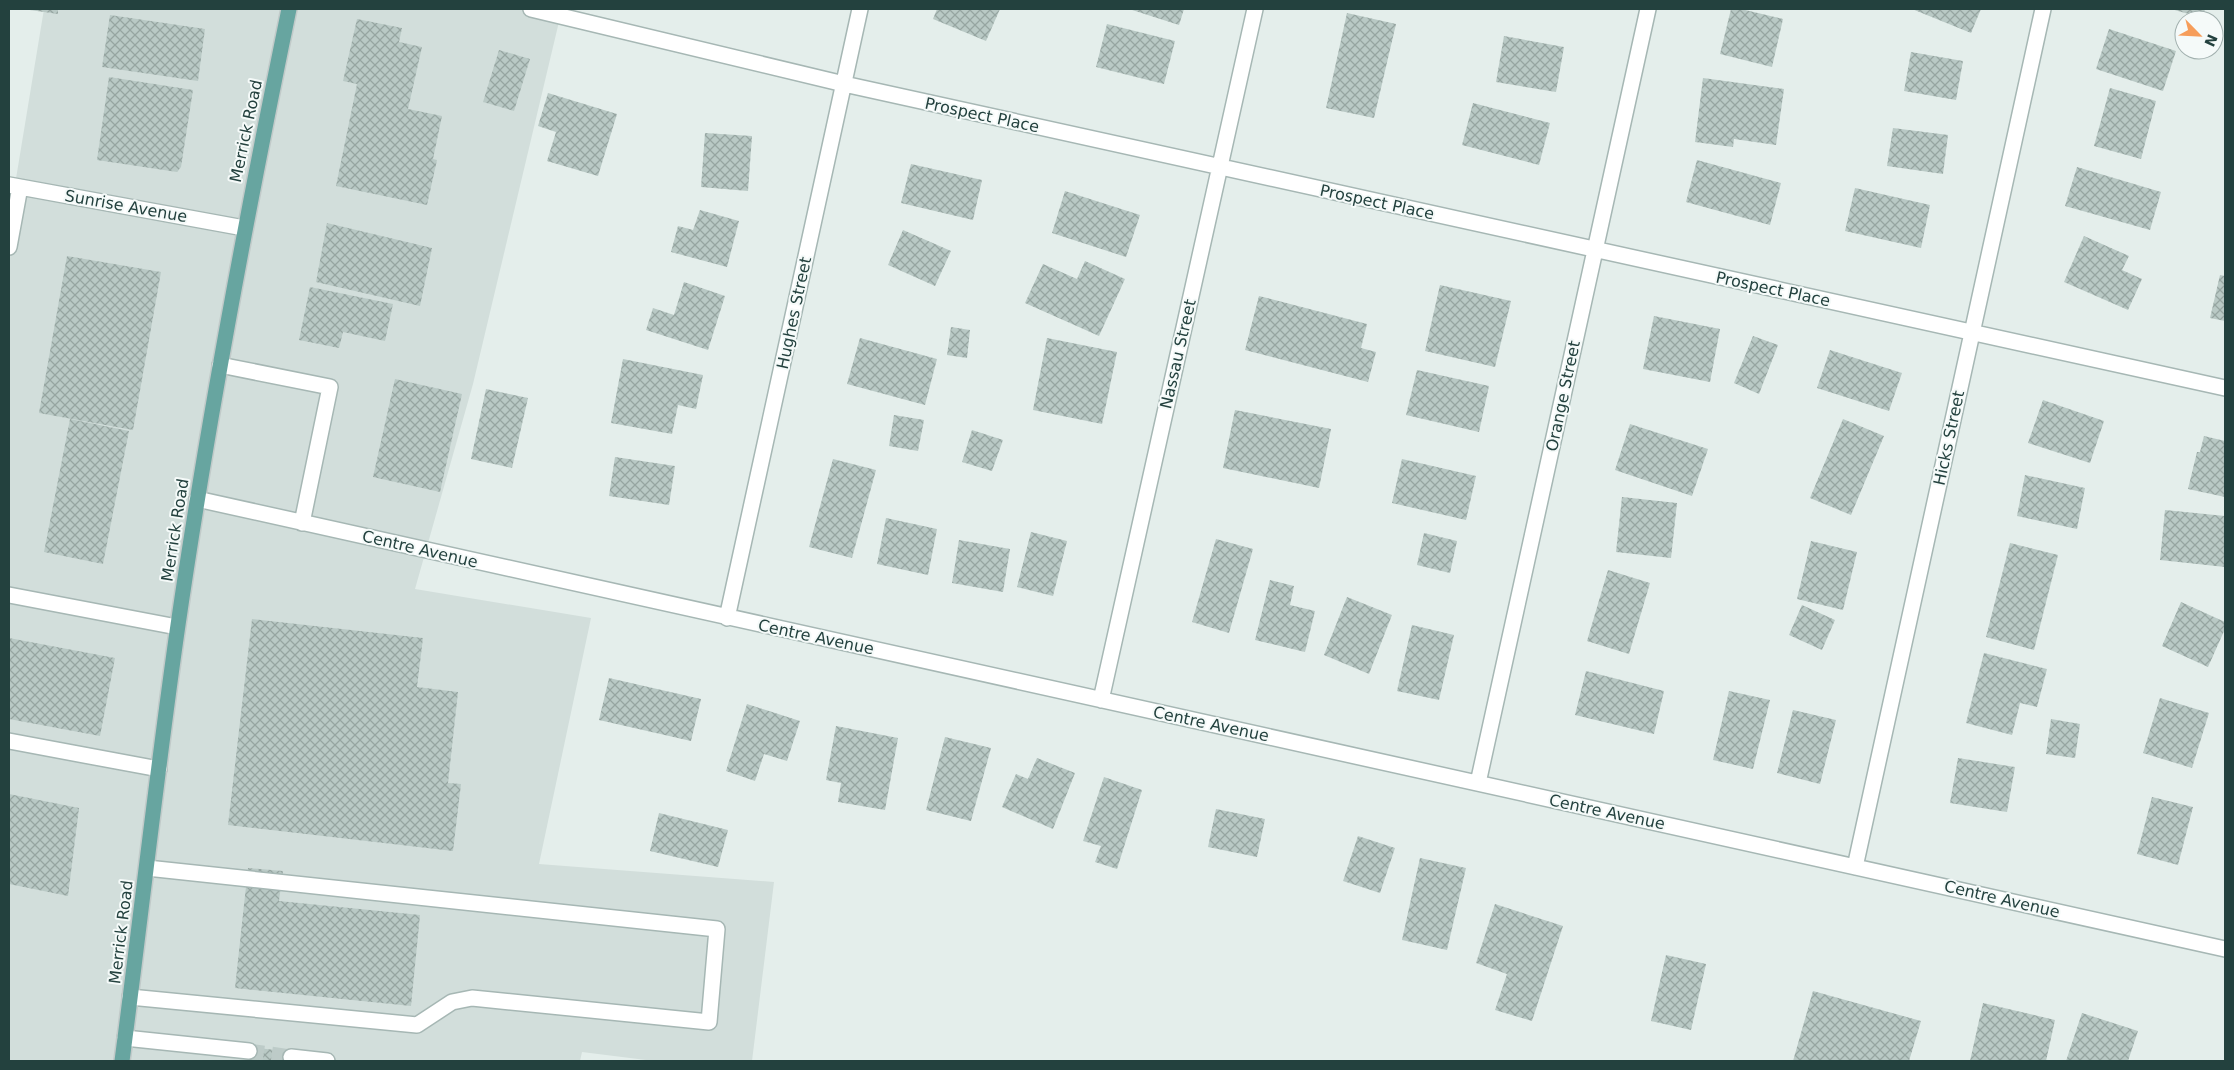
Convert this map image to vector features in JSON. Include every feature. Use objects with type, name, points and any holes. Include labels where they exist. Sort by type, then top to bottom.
[{"type":"main road","name":"Merrick Road","points":[[122,1061],[177,627],[197,500],[244,228],[289,9]]},
{"type":"street","name":"Prospect Place","points":[[531,9],[844,84],[2225,388]]},
{"type":"street","name":"Hughes Street","points":[[727,618],[860,9]]},
{"type":"street","name":"Nassau Street","points":[[1101,700],[1255,9]]},
{"type":"street","name":"Orange Street","points":[[1478,783],[1648,9]]},
{"type":"street","name":"Hicks Street","points":[[1855,867],[2043,9]]},
{"type":"street","name":"Sunrise Avenue","points":[[14,186],[244,228]]},
{"type":"street","points":[[9,247],[14,186]]},
{"type":"street","points":[[220,365],[330,387],[302,523]]},
{"type":"street","name":"Centre Avenue","points":[[197,500],[2225,949]]},
{"type":"street","points":[[9,595],[177,627]]},
{"type":"street","points":[[9,742],[159,769]]},
{"type":"street","points":[[130,997],[418,1025],[452,1002],[472,998],[709,1022],[717,929],[147,868]]},
{"type":"street","points":[[125,1038],[249,1051]]},
{"type":"street","points":[[291,1057],[327,1061]]},
{"type":"shaded area","points":[[44,9],[562,9],[473,384],[415,589],[591,618],[539,864],[774,882],[752,1061],[654,1061],[582,1052],[580,1061],[9,1061],[9,221]]},
{"type":"building","points":[[23,9],[58,9],[58,14]]},
{"type":"building","points":[[937,9],[1000,9],[986,41],[933,19]]},
{"type":"building","points":[[1129,9],[1184,9],[1179,25]]},
{"type":"building","points":[[1731,9],[1741,9],[1783,19],[1772,67],[1720,54]]},
{"type":"building","points":[[1912,9],[1981,9],[1971,33]]},
{"type":"building","points":[[2171,9],[2205,9],[2205,10]]},
{"type":"building","points":[[1347,13],[1396,24],[1374,118],[1326,108]]},
{"type":"building","points":[[110,15],[205,29],[198,81],[102,67]]},
{"type":"building","points":[[357,19],[402,28],[399,42],[422,47],[408,109],[442,116],[433,159],[437,160],[427,205],[336,186],[357,84],[343,81]]},
{"type":"building","points":[[1107,24],[1175,41],[1164,84],[1096,67]]},
{"type":"building","points":[[2109,29],[2174,50],[2174,57],[2163,91],[2096,69]]},
{"type":"building","points":[[1504,36],[1564,47],[1556,92],[1496,82]]},
{"type":"building","points":[[499,50],[530,59],[514,111],[483,102]]},
{"type":"building","points":[[1911,52],[1963,61],[1956,100],[1904,91]]},
{"type":"building","points":[[109,77],[193,90],[181,167],[177,172],[97,160]]},
{"type":"building","points":[[1703,78],[1784,89],[1776,145],[1734,139],[1733,147],[1695,142]]},
{"type":"building","points":[[2110,88],[2156,101],[2141,159],[2094,146]]},
{"type":"building","points":[[548,93],[617,114],[598,176],[547,161],[556,132],[538,126]]},
{"type":"building","points":[[1473,103],[1550,123],[1539,165],[1462,145]]},
{"type":"building","points":[[1893,128],[1948,135],[1943,174],[1887,166]]},
{"type":"building","points":[[705,133],[752,136],[748,191],[701,187]]},
{"type":"building","points":[[1697,160],[1781,183],[1770,225],[1686,202]]},
{"type":"building","points":[[911,164],[982,180],[973,220],[901,203]]},
{"type":"building","points":[[2077,167],[2161,192],[2150,230],[2065,206]]},
{"type":"building","points":[[1855,188],[1930,205],[1921,248],[1845,231]]},
{"type":"building","points":[[1065,191],[1140,215],[1126,257],[1052,233]]},
{"type":"building","points":[[700,210],[739,221],[727,267],[671,252],[678,226],[693,230]]},
{"type":"building","points":[[327,223],[432,248],[420,306],[316,282]]},
{"type":"building","points":[[903,230],[951,251],[935,286],[888,265]]},
{"type":"building","points":[[2084,236],[2129,256],[2122,270],[2142,279],[2128,310],[2064,282]]},
{"type":"building","points":[[67,256],[161,272],[133,430],[39,413]]},
{"type":"building","points":[[1085,261],[1125,279],[1099,336],[1025,303],[1043,264],[1077,279]]},
{"type":"building","points":[[2220,275],[2225,276],[2225,321],[2210,318]]},
{"type":"building","points":[[684,282],[725,296],[708,350],[646,330],[653,308],[674,315]]},
{"type":"building","points":[[1440,285],[1511,301],[1495,367],[1425,351]]},
{"type":"building","points":[[310,287],[393,304],[385,341],[343,332],[339,348],[299,340]]},
{"type":"building","points":[[1259,296],[1367,324],[1361,348],[1376,352],[1368,382],[1245,350]]},
{"type":"building","points":[[1654,316],[1720,329],[1710,382],[1643,369]]},
{"type":"building","points":[[951,327],[970,330],[967,358],[947,355]]},
{"type":"building","points":[[1753,336],[1778,345],[1759,394],[1734,383]]},
{"type":"building","points":[[860,338],[937,359],[925,405],[847,384]]},
{"type":"building","points":[[1047,338],[1117,352],[1102,424],[1033,410]]},
{"type":"building","points":[[1830,350],[1902,373],[1889,411],[1817,388]]},
{"type":"building","points":[[623,359],[703,375],[696,409],[678,405],[672,434],[611,423]]},
{"type":"building","points":[[1417,370],[1489,386],[1479,432],[1406,415]]},
{"type":"building","points":[[395,379],[462,394],[440,492],[373,477]]},
{"type":"building","points":[[486,389],[528,398],[512,468],[471,459]]},
{"type":"building","points":[[2043,400],[2104,421],[2090,463],[2028,443]]},
{"type":"building","points":[[1235,410],[1331,429],[1319,488],[1223,468]]},
{"type":"building","points":[[894,415],[924,420],[918,451],[889,446]]},
{"type":"building","points":[[70,419],[129,431],[103,564],[44,552]]},
{"type":"building","points":[[1843,419],[1884,436],[1851,515],[1810,498]]},
{"type":"building","points":[[1630,424],[1708,449],[1692,496],[1615,470]]},
{"type":"building","points":[[972,430],[1003,440],[992,471],[962,462]]},
{"type":"building","points":[[2204,436],[2225,441],[2225,497],[2188,489],[2197,452],[2200,452]]},
{"type":"building","points":[[615,457],[675,466],[669,505],[609,496]]},
{"type":"building","points":[[833,459],[876,470],[852,558],[809,547]]},
{"type":"building","points":[[1402,459],[1476,476],[1466,520],[1392,503]]},
{"type":"building","points":[[2025,475],[2085,488],[2077,529],[2017,516]]},
{"type":"building","points":[[1622,497],[1677,503],[1671,558],[1616,552]]},
{"type":"building","points":[[2165,510],[2225,516],[2225,567],[2160,560]]},
{"type":"building","points":[[886,518],[937,529],[928,575],[877,564]]},
{"type":"building","points":[[1031,532],[1067,541],[1053,596],[1017,587]]},
{"type":"building","points":[[1424,533],[1457,541],[1450,573],[1417,565]]},
{"type":"building","points":[[1216,539],[1253,549],[1229,633],[1192,622]]},
{"type":"building","points":[[959,540],[1010,549],[1003,592],[952,583]]},
{"type":"building","points":[[1811,541],[1857,552],[1843,610],[1797,599]]},
{"type":"building","points":[[2010,543],[2058,555],[2034,650],[1986,637]]},
{"type":"building","points":[[1608,570],[1650,583],[1629,654],[1587,641]]},
{"type":"building","points":[[1270,580],[1294,586],[1290,605],[1315,611],[1305,652],[1255,640]]},
{"type":"building","points":[[1347,597],[1392,615],[1369,674],[1324,655]]},
{"type":"building","points":[[2181,602],[2225,622],[2225,629],[2208,667],[2162,646]]},
{"type":"building","points":[[1802,605],[1835,620],[1822,650],[1789,635]]},
{"type":"building","points":[[252,619],[423,638],[417,687],[458,692],[448,783],[461,784],[453,851],[228,825]]},
{"type":"building","points":[[1412,625],[1454,635],[1439,700],[1397,691]]},
{"type":"building","points":[[9,638],[115,658],[100,736],[9,719]]},
{"type":"building","points":[[1984,653],[2047,669],[2037,707],[2020,703],[2012,735],[1966,723]]},
{"type":"building","points":[[1586,671],[1664,691],[1654,734],[1575,715]]},
{"type":"building","points":[[609,678],[701,699],[691,741],[599,720]]},
{"type":"building","points":[[1729,691],[1770,700],[1753,769],[1713,760]]},
{"type":"building","points":[[2160,698],[2209,713],[2192,768],[2143,753]]},
{"type":"building","points":[[747,704],[800,721],[787,761],[764,754],[755,781],[726,771]]},
{"type":"building","points":[[1793,710],[1836,720],[1820,784],[1777,773]]},
{"type":"building","points":[[2051,719],[2080,724],[2075,758],[2046,754]]},
{"type":"building","points":[[836,726],[898,738],[885,810],[838,802],[841,783],[826,780]]},
{"type":"building","points":[[945,737],[991,748],[971,821],[926,810]]},
{"type":"building","points":[[1037,758],[1075,773],[1053,829],[1002,807],[1016,774],[1028,779]]},
{"type":"building","points":[[1958,758],[2015,767],[2007,812],[1950,803]]},
{"type":"building","points":[[1104,777],[1142,790],[1117,869],[1095,862],[1101,846],[1083,841]]},
{"type":"building","points":[[9,794],[79,808],[68,896],[9,884]]},
{"type":"building","points":[[2152,797],[2193,807],[2178,865],[2137,854]]},
{"type":"building","points":[[1216,809],[1265,819],[1257,857],[1208,847]]},
{"type":"building","points":[[659,813],[728,830],[718,867],[650,851]]},
{"type":"building","points":[[1358,836],[1395,848],[1380,893],[1343,881]]},
{"type":"building","points":[[1420,858],[1466,868],[1447,950],[1402,940]]},
{"type":"building","points":[[248,868],[283,871],[279,901],[420,915],[411,1006],[235,988]]},
{"type":"building","points":[[1495,904],[1563,926],[1532,1021],[1495,1010],[1507,974],[1476,963]]},
{"type":"building","points":[[1666,955],[1706,964],[1691,1030],[1651,1021]]},
{"type":"building","points":[[1813,991],[1921,1021],[1909,1061],[1793,1061]]},
{"type":"building","points":[[1983,1003],[2055,1020],[2046,1061],[1970,1061]]},
{"type":"building","points":[[2082,1013],[2138,1031],[2128,1061],[2066,1061]]},
{"type":"building","points":[[249,1047],[291,1052],[291,1061],[248,1061]]},
{"type":"tunnel","points":[[249,1051],[291,1057]]}]
